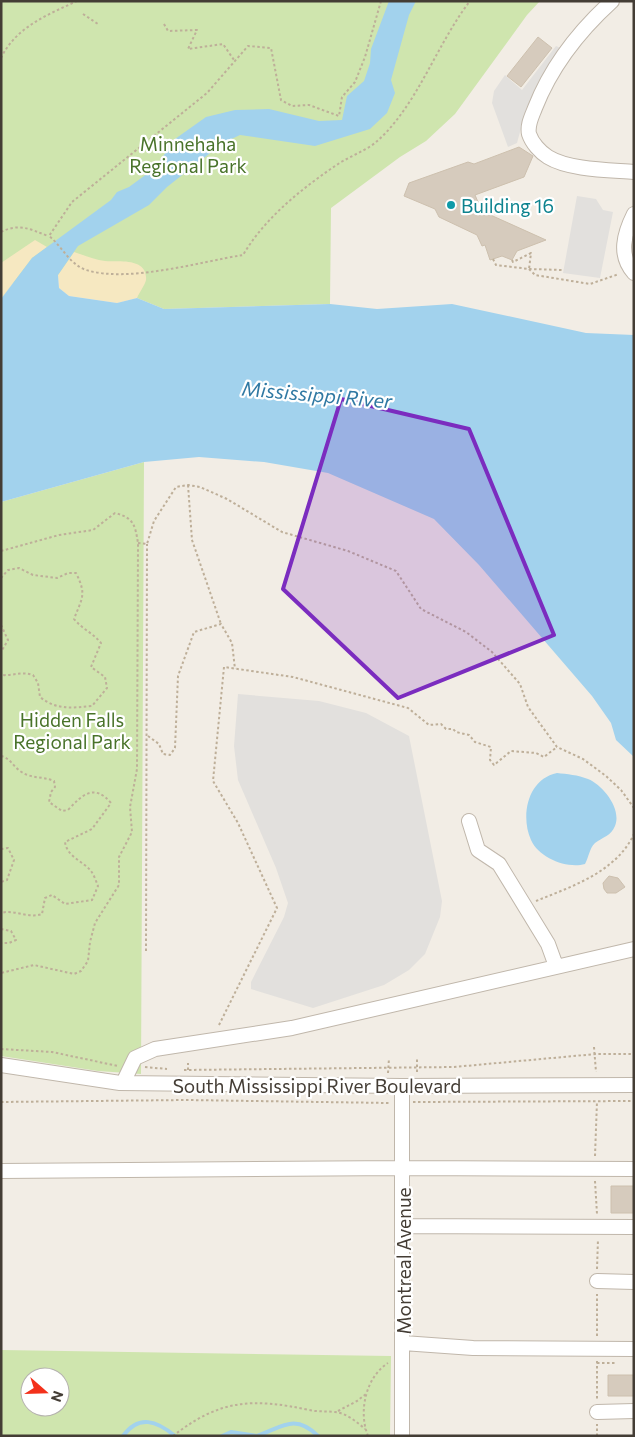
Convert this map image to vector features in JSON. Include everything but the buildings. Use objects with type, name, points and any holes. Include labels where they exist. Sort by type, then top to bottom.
[{"type":"street","points":[[612,1],[584,28],[549,78],[529,125],[529,134],[541,152],[559,162],[588,168],[634,172]]},
{"type":"street","points":[[628,273],[624,251],[627,230],[634,214]]},
{"type":"street","points":[[468,821],[478,850],[499,864],[548,944],[556,966]]},
{"type":"street","points":[[123,1083],[135,1058],[154,1049],[292,1028],[634,949]]},
{"type":"street","name":"South Mississippi River Boulevard","points":[[1,1065],[123,1083],[402,1086],[634,1085]]},
{"type":"street","name":"Montreal Avenue","points":[[402,1086],[402,1436]]},
{"type":"street","points":[[1,1172],[403,1168],[634,1169]]},
{"type":"street","points":[[402,1226],[634,1227]]},
{"type":"street","points":[[597,1281],[634,1282]]},
{"type":"street","points":[[403,1343],[473,1348],[634,1349]]},
{"type":"street","points":[[597,1412],[634,1411]]},
{"type":"path","points":[[1,58],[9,42],[23,30],[77,1]]},
{"type":"path","points":[[49,236],[72,202],[207,94],[234,60],[248,46],[271,48],[281,100],[292,106],[309,105],[339,116],[342,97],[355,82],[365,57],[381,1]]},
{"type":"path","points":[[1,232],[14,226],[31,229],[55,240],[67,256],[85,270],[124,274],[196,265],[243,255],[279,209],[335,166],[374,142],[407,106],[444,40],[470,1]]},
{"type":"path","points":[[83,14],[98,24]]},
{"type":"path","points":[[164,24],[168,31],[197,30],[188,49],[223,44],[234,60]]},
{"type":"path","points":[[512,260],[513,262],[531,253],[529,269]]},
{"type":"path","points":[[493,259],[496,265],[529,269],[563,270]]},
{"type":"path","points":[[529,269],[535,275],[590,284],[628,273]]},
{"type":"path","points":[[188,485],[192,540],[221,624],[232,643],[235,669]]},
{"type":"path","points":[[146,951],[147,544],[154,521],[176,487],[188,485],[200,487],[227,499],[282,532],[348,551],[396,571],[420,609],[466,632],[492,652],[520,684],[528,707],[557,747],[583,760],[606,776],[621,790],[634,808]]},
{"type":"path","points":[[1,551],[59,535],[93,530],[115,513],[127,516],[135,526],[138,543],[137,769],[130,807],[132,832],[120,857],[119,885],[95,923],[88,961],[81,971],[74,974],[34,965],[1,973]]},
{"type":"path","points":[[138,543],[147,544]]},
{"type":"path","points":[[1,578],[8,570],[20,568],[34,575],[57,578],[68,573],[76,573],[82,585],[84,599],[74,619],[82,629],[94,635],[101,643],[91,667],[105,677],[107,688],[92,706],[72,708],[51,706],[40,697],[38,683],[33,675],[24,672],[13,676],[1,675]]},
{"type":"path","points":[[147,735],[159,744],[163,754],[170,755],[175,748],[178,676],[194,632],[221,624]]},
{"type":"path","points":[[1,625],[8,640],[1,652]]},
{"type":"path","points":[[219,1025],[277,908],[238,823],[213,780],[224,667],[293,677],[408,708],[429,725],[441,724],[446,729],[453,728],[456,732],[469,735],[475,742],[492,747],[490,760],[494,765],[511,751],[536,753],[544,757],[557,747]]},
{"type":"path","points":[[1,756],[6,757],[19,770],[36,779],[54,781],[55,787],[51,792],[49,802],[62,811],[68,810],[79,798],[91,792],[104,795],[111,803],[92,829],[65,842],[66,847],[76,859],[91,871],[98,886],[95,897],[92,900],[65,904],[52,895],[45,898],[42,914],[36,916],[16,912],[1,913]]},
{"type":"path","points":[[526,909],[536,900],[586,882],[627,849],[634,834]]},
{"type":"path","points":[[1,849],[8,848],[14,860],[7,880],[1,882]]},
{"type":"path","points":[[1,929],[11,932],[16,940],[9,944],[1,942]]},
{"type":"path","points":[[594,1046],[596,1054]]},
{"type":"path","points":[[1,1050],[52,1052],[104,1064],[130,1066],[140,1064],[146,1068],[170,1070]]},
{"type":"path","points":[[179,1070],[454,1067],[596,1054],[634,1054]]},
{"type":"path","points":[[389,1058],[389,1069]]},
{"type":"path","points":[[416,1067],[417,1058]]},
{"type":"path","points":[[188,1063],[188,1070]]},
{"type":"path","points":[[1,1102],[186,1100],[402,1104],[634,1101]]},
{"type":"path","points":[[597,1102],[594,1169],[598,1227],[597,1281]]},
{"type":"path","points":[[173,1436],[182,1428],[211,1412],[246,1403],[276,1403],[322,1412],[337,1412],[366,1394],[379,1369],[388,1363]]},
{"type":"path","points":[[597,1363],[619,1363]]},
{"type":"path","points":[[366,1394],[365,1429],[368,1436]]},
{"type":"path","points":[[337,1412],[365,1429]]},
{"type":"highlighted area","points":[[341,399],[469,429],[554,635],[398,698],[283,589]]},
{"type":"green space","name":"Minnehaha Regional Park","points":[[1,1],[540,1],[527,15],[455,114],[426,141],[400,157],[331,208],[330,304],[164,309],[137,298],[58,275],[13,283],[1,299]]},
{"type":"green space","name":"Hidden Falls Regional Park","points":[[144,462],[141,1074],[98,1071],[1,1056],[1,502]]},
{"type":"green space","points":[[1,1350],[391,1356],[390,1436],[1,1436]]},
{"type":"sand","points":[[35,240],[47,247],[32,258],[1,299],[1,263]]},
{"type":"sand","points":[[74,252],[93,259],[131,262],[142,267],[146,280],[137,298],[117,303],[69,296],[59,288],[58,275]]},
{"type":"shaded area","points":[[556,46],[563,49],[527,106],[517,143],[508,147],[492,103],[494,91],[505,75],[522,90]]},
{"type":"shaded area","points":[[577,196],[596,199],[603,210],[613,212],[600,278],[563,273]]},
{"type":"shaded area","points":[[238,694],[319,701],[366,713],[409,736],[442,901],[440,917],[425,954],[409,970],[384,985],[313,1008],[251,989],[251,982],[284,917],[288,903],[276,868],[238,780],[234,746]]},
{"type":"water","name":"Mississippi River","points":[[389,1],[416,1],[409,15],[391,80],[395,93],[387,113],[370,129],[315,146],[240,135],[223,143],[167,187],[149,205],[78,246],[58,275],[59,288],[69,296],[117,303],[137,298],[164,309],[330,304],[377,309],[452,304],[586,333],[634,335],[634,757],[616,740],[611,723],[592,696],[479,565],[434,519],[328,473],[264,462],[199,457],[144,462],[1,502],[1,299],[32,258],[111,200],[117,192],[129,187],[155,168],[175,139],[206,117],[235,110],[269,109],[319,121],[342,120],[347,96],[364,81],[370,63],[371,49]]},
{"type":"water","points":[[557,773],[572,775],[594,782],[610,798],[616,812],[615,826],[609,834],[593,845],[585,864],[570,865],[554,861],[540,852],[531,840],[526,820],[529,799],[539,782]]},
{"type":"waterway","points":[[123,1436],[129,1429],[142,1422],[155,1424],[175,1436]]},
{"type":"waterway","points":[[257,1436],[288,1424],[302,1425],[318,1436]]},
{"type":"waterway","points":[[222,1436],[231,1432],[257,1436]]},
{"type":"place","name":"Building 16","points":[[451,205]]}]
